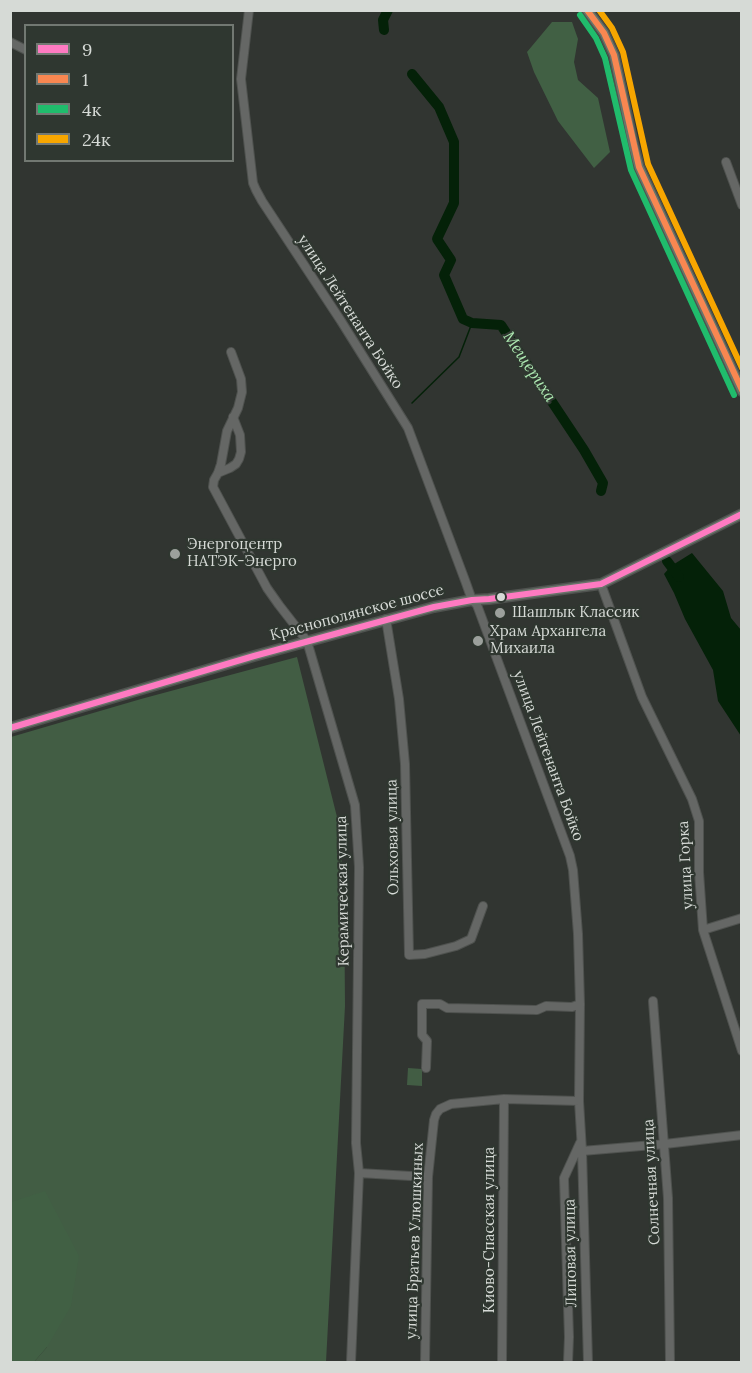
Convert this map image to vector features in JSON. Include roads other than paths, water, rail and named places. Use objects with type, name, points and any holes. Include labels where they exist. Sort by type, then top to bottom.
[{"type":"main road","points":[[587,10],[604,33],[614,54],[639,167],[741,390]]},
{"type":"main road","name":"Краснополянское шоссе","points":[[10,729],[307,641],[434,607],[601,584],[741,514]]},
{"type":"street","name":"улица Лейтенанта Бойко","points":[[249,10],[241,79],[253,183],[262,201],[408,428],[472,600],[477,605],[570,856],[578,934],[579,1101],[582,1146]]},
{"type":"street","points":[[10,42],[24,49]]},
{"type":"street","points":[[234,83],[242,88]]},
{"type":"street","points":[[726,162],[741,206]]},
{"type":"street","name":"Керамическая улица","points":[[231,352],[242,383],[239,403],[227,431],[218,473],[213,483],[214,491],[267,588],[307,641],[355,805],[359,867],[356,1143],[359,1173],[351,1362]]},
{"type":"street","points":[[218,473],[236,464],[241,452],[240,435],[233,417]]},
{"type":"street","name":"улица Горка","points":[[601,584],[642,697],[692,798],[699,821],[699,872],[703,930],[741,1051]]},
{"type":"street","name":"Ольховая улица","points":[[386,619],[399,699],[405,764],[409,955],[425,954],[456,946],[471,939],[483,906]]},
{"type":"street","points":[[703,930],[741,918]]},
{"type":"street","name":"Солнечная улица","points":[[654,1001],[668,1198],[670,1362]]},
{"type":"street","points":[[426,1068],[427,1041],[422,1035],[422,1004],[440,1004],[447,1008],[537,1010],[546,1006],[580,1004]]},
{"type":"street","points":[[504,1099],[579,1101]]},
{"type":"street","name":"улица Братьев Улюшкиных","points":[[425,1362],[428,1177],[434,1120],[440,1109],[451,1104],[504,1099]]},
{"type":"street","name":"Киово-Спасская улица","points":[[502,1362],[504,1099]]},
{"type":"street","points":[[568,1362],[564,1178],[582,1146],[665,1144],[741,1135]]},
{"type":"street","name":"Липовая улица","points":[[582,1146],[588,1362]]},
{"type":"street","points":[[359,1173],[428,1177]]},
{"type":"waterway","name":"Мещериха","points":[[384,30],[383,20],[388,10]]},
{"type":"waterway","name":"Мещериха","points":[[412,74],[439,107],[454,142],[454,203],[437,239],[451,260],[444,275],[463,319],[472,323],[501,325],[584,450],[603,483],[601,491]]},
{"type":"waterway","points":[[412,403],[459,357],[472,323]]},
{"type":"waterway","name":"Мещериха","points":[[667,561],[679,577]]},
{"type":"place","name":"Энергоцентр НАТЭК-Энерго","points":[[175,554]]},
{"type":"place","name":"Шашлык Классик","points":[[500,613]]},
{"type":"place","name":"Храм Архангела Михаила","points":[[478,641]]}]
